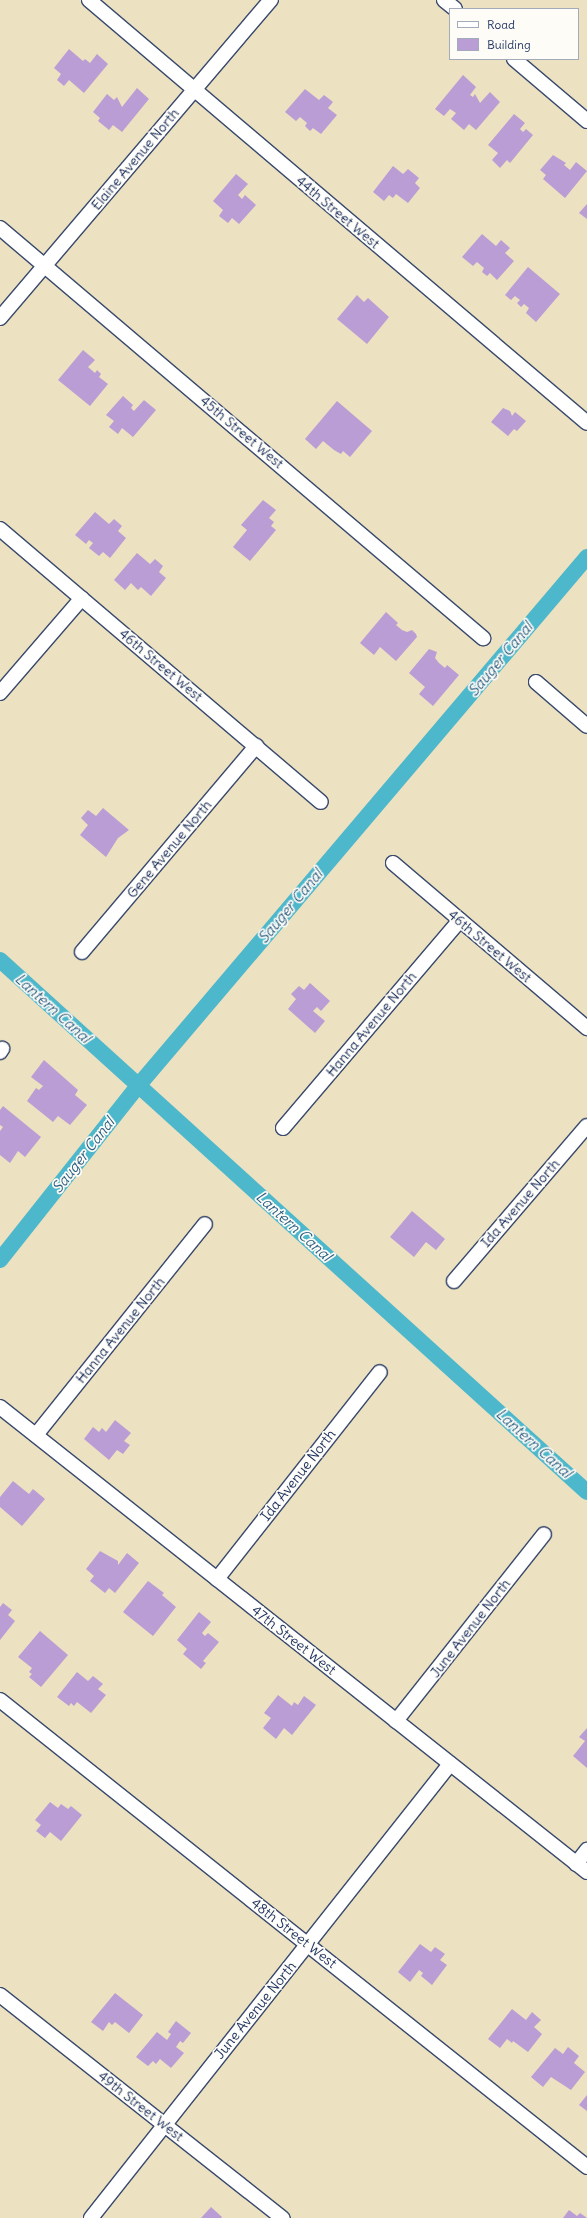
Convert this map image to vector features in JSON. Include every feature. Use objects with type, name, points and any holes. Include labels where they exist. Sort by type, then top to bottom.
[{"type":"street","name":"44th Street West","points":[[89,0],[587,423]]},
{"type":"street","name":"Elaine Avenue North","points":[[0,318],[270,0]]},
{"type":"street","points":[[444,0],[454,8]]},
{"type":"street","points":[[515,60],[587,121]]},
{"type":"street","name":"45th Street West","points":[[0,228],[483,638]]},
{"type":"street","name":"46th Street West","points":[[0,529],[321,802]]},
{"type":"street","points":[[0,693],[82,598]]},
{"type":"street","points":[[536,682],[587,726]]},
{"type":"street","name":"Gene Avenue North","points":[[82,952],[256,746]]},
{"type":"street","name":"46th Street West","points":[[393,863],[587,1028]]},
{"type":"street","name":"Hanna Avenue North","points":[[283,1128],[460,920]]},
{"type":"street","name":"Ida Avenue North","points":[[454,1281],[587,1126]]},
{"type":"street","name":"Hanna Avenue North","points":[[36,1435],[205,1224]]},
{"type":"street","name":"Ida Avenue North","points":[[217,1578],[380,1372]]},
{"type":"street","name":"47th Street West","points":[[0,1407],[582,1868]]},
{"type":"street","name":"June Avenue North","points":[[396,1721],[544,1534]]},
{"type":"street","name":"48th Street West","points":[[0,1700],[587,2167]]},
{"type":"street","name":"June Avenue North","points":[[91,2218],[450,1764]]},
{"type":"street","points":[[582,1868],[587,1850]]},
{"type":"street","name":"49th Street West","points":[[0,1995],[282,2218]]},
{"type":"building","points":[[69,49],[83,61],[85,59],[90,63],[97,54],[108,64],[84,93],[69,80],[64,86],[57,80],[61,74],[54,68]]},
{"type":"building","points":[[463,75],[476,87],[470,95],[473,97],[475,94],[480,103],[490,92],[500,102],[476,130],[469,124],[464,130],[451,119],[456,113],[450,109],[444,116],[435,109]]},
{"type":"building","points":[[137,88],[149,99],[122,132],[113,125],[109,130],[98,121],[100,118],[93,112],[107,94],[114,100],[117,97],[122,107]]},
{"type":"building","points":[[305,89],[319,100],[324,95],[333,102],[328,108],[337,115],[321,134],[313,128],[310,131],[305,126],[307,123],[300,117],[296,121],[285,112]]},
{"type":"building","points":[[514,114],[525,123],[520,129],[523,132],[526,129],[533,135],[510,163],[507,160],[500,168],[492,160],[498,153],[488,145]]},
{"type":"building","points":[[553,155],[566,163],[564,165],[570,170],[576,162],[587,171],[565,198],[543,179],[546,175],[540,170]]},
{"type":"building","points":[[393,166],[403,174],[408,169],[419,178],[415,183],[420,188],[408,203],[396,194],[393,198],[389,195],[384,201],[373,192]]},
{"type":"building","points":[[236,174],[248,184],[238,195],[242,199],[245,195],[256,205],[239,224],[232,218],[228,223],[219,216],[223,210],[213,201]]},
{"type":"building","points":[[587,204],[587,219],[579,213]]},
{"type":"building","points":[[482,234],[496,246],[501,240],[510,248],[505,253],[514,261],[497,280],[490,273],[487,276],[482,272],[484,268],[477,262],[473,266],[462,257]]},
{"type":"building","points":[[528,267],[560,294],[536,322],[526,313],[529,308],[524,304],[521,307],[517,303],[520,300],[515,296],[511,300],[505,295]]},
{"type":"building","points":[[357,295],[364,302],[368,298],[389,317],[367,344],[337,319]]},
{"type":"building","points":[[83,350],[95,360],[88,367],[95,373],[97,370],[101,374],[99,377],[108,384],[90,406],[58,380]]},
{"type":"building","points":[[123,396],[133,405],[131,408],[134,411],[144,400],[156,410],[133,437],[122,428],[118,434],[109,427],[114,421],[106,415]]},
{"type":"building","points":[[337,401],[372,431],[350,457],[343,451],[341,454],[334,450],[323,441],[316,449],[305,439]]},
{"type":"building","points":[[503,408],[510,411],[512,416],[515,412],[526,421],[517,431],[514,429],[508,436],[491,422]]},
{"type":"building","points":[[263,500],[276,510],[269,518],[274,522],[271,526],[276,530],[250,561],[233,547],[247,530],[241,525]]},
{"type":"building","points":[[95,512],[109,524],[114,519],[122,526],[118,531],[126,538],[110,558],[103,552],[99,556],[89,548],[93,543],[89,540],[86,544],[75,535]]},
{"type":"building","points":[[137,553],[150,564],[155,559],[163,566],[159,572],[166,578],[151,596],[141,587],[138,590],[131,583],[125,590],[114,580]]},
{"type":"building","points":[[386,612],[398,623],[396,625],[402,630],[407,632],[412,630],[417,637],[396,661],[380,647],[374,655],[360,643]]},
{"type":"building","points":[[429,649],[437,652],[435,658],[439,663],[445,668],[447,665],[459,675],[433,706],[419,694],[425,687],[409,673]]},
{"type":"building","points":[[103,808],[129,830],[118,838],[106,857],[80,835],[88,825],[81,818],[88,810],[96,816]]},
{"type":"building","points":[[310,983],[330,1001],[321,1011],[317,1007],[313,1011],[325,1021],[315,1033],[288,1009],[296,999],[291,994],[299,986],[304,990]]},
{"type":"building","points":[[44,1060],[78,1090],[75,1095],[87,1105],[70,1125],[58,1116],[53,1122],[27,1101],[36,1088],[39,1090],[43,1086],[31,1077]]},
{"type":"building","points":[[3,1106],[41,1137],[25,1157],[18,1151],[10,1163],[0,1155],[0,1131],[3,1127],[0,1125],[0,1110]]},
{"type":"building","points":[[412,1211],[445,1239],[436,1250],[426,1242],[414,1257],[390,1237]]},
{"type":"building","points":[[115,1420],[131,1433],[124,1441],[130,1445],[123,1454],[117,1450],[109,1460],[84,1439],[93,1427],[99,1432],[102,1428],[106,1432]]},
{"type":"building","points":[[13,1481],[29,1494],[33,1489],[45,1499],[22,1526],[0,1507],[0,1497]]},
{"type":"building","points":[[100,1551],[118,1561],[118,1565],[127,1553],[139,1563],[115,1593],[109,1588],[105,1593],[90,1581],[94,1576],[86,1569]]},
{"type":"building","points":[[148,1581],[164,1593],[162,1595],[176,1607],[153,1636],[123,1612]]},
{"type":"building","points":[[3,1603],[12,1610],[8,1615],[15,1621],[0,1640],[0,1607]]},
{"type":"building","points":[[199,1612],[211,1622],[202,1633],[205,1636],[208,1633],[219,1642],[203,1661],[206,1663],[201,1669],[183,1654],[187,1649],[177,1640]]},
{"type":"building","points":[[40,1631],[68,1655],[41,1687],[29,1677],[32,1674],[29,1672],[32,1668],[18,1657]]},
{"type":"building","points":[[77,1672],[88,1681],[93,1676],[103,1684],[98,1689],[106,1695],[91,1713],[77,1702],[74,1706],[71,1703],[69,1706],[57,1697]]},
{"type":"building","points":[[278,1695],[292,1706],[294,1702],[298,1705],[304,1696],[316,1705],[292,1735],[284,1728],[276,1739],[263,1728],[271,1718],[264,1713]]},
{"type":"building","points":[[587,1728],[587,1768],[573,1756],[585,1741],[579,1737]]},
{"type":"building","points":[[50,1802],[58,1808],[61,1804],[68,1809],[71,1806],[82,1815],[61,1841],[50,1832],[45,1838],[36,1831],[41,1825],[35,1820]]},
{"type":"building","points":[[420,1944],[431,1952],[435,1947],[445,1954],[440,1960],[447,1965],[432,1985],[421,1976],[423,1973],[419,1970],[410,1982],[398,1972]]},
{"type":"building","points":[[115,1993],[143,2015],[129,2033],[115,2022],[112,2025],[109,2022],[103,2031],[91,2022]]},
{"type":"building","points":[[512,2009],[526,2020],[532,2012],[541,2020],[534,2027],[542,2034],[528,2052],[513,2041],[512,2043],[507,2039],[500,2048],[488,2039]]},
{"type":"building","points":[[176,2021],[191,2033],[183,2043],[180,2041],[176,2047],[184,2053],[171,2068],[160,2059],[156,2064],[153,2061],[148,2066],[136,2057],[157,2032],[167,2040],[171,2034],[168,2032]]},
{"type":"building","points":[[568,2047],[579,2056],[574,2063],[585,2072],[571,2090],[551,2077],[543,2087],[531,2077],[555,2048],[563,2054]]},
{"type":"building","points":[[587,2095],[587,2111],[579,2105]]},
{"type":"building","points":[[211,2207],[222,2217],[201,2218]]},
{"type":"building","points":[[569,2210],[577,2216],[580,2213],[587,2218],[563,2218]]},
{"type":"waterway","name":"Sauger Canal","points":[[0,1260],[138,1086],[587,557]]},
{"type":"waterway","name":"Lantern Canal","points":[[0,960],[587,1492]]}]
